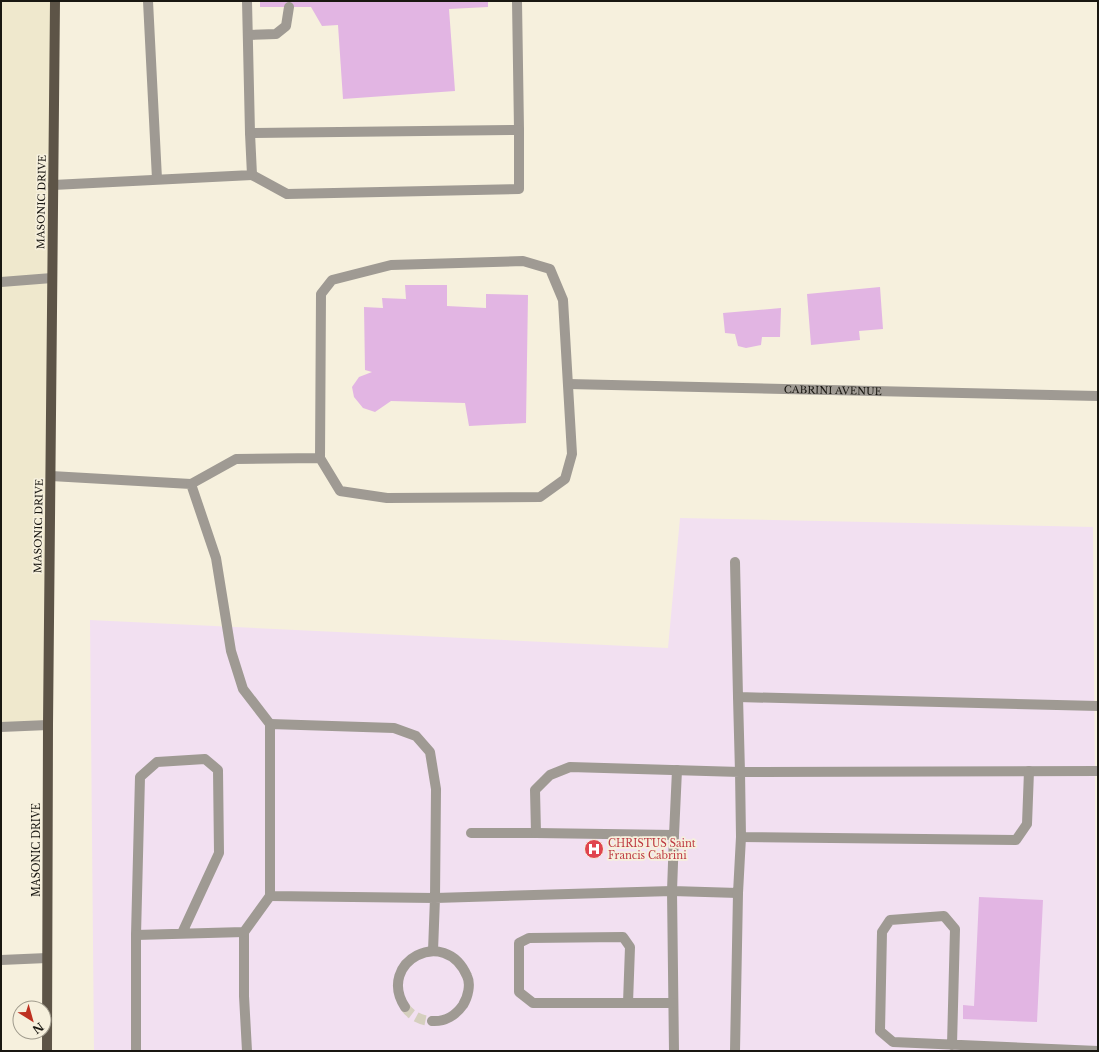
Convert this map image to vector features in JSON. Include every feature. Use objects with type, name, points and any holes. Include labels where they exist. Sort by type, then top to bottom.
[{"type":"main road","name":"MASONIC DRIVE","points":[[47,1051],[48,725],[55,1]]},
{"type":"street","points":[[148,1],[157,179]]},
{"type":"street","points":[[247,1],[252,175]]},
{"type":"street","points":[[53,185],[252,175],[287,194],[520,189],[517,1]]},
{"type":"street","points":[[248,35],[276,34],[286,26],[289,7]]},
{"type":"street","points":[[250,133],[519,130]]},
{"type":"street","points":[[523,261],[550,269],[563,300],[572,454],[565,479],[540,497],[387,498],[340,492],[320,458],[322,294],[332,280],[391,265],[523,261]]},
{"type":"street","points":[[1,282],[52,278]]},
{"type":"street","name":"CABRINI AVENUE","points":[[568,384],[1098,396]]},
{"type":"street","points":[[50,476],[191,484],[236,459],[320,458]]},
{"type":"street","points":[[191,484],[216,558],[231,651],[243,689],[270,724],[270,896],[244,932],[244,996],[247,1051]]},
{"type":"street","points":[[735,562],[741,837],[738,893],[735,1051]]},
{"type":"street","points":[[738,697],[1098,706]]},
{"type":"street","points":[[270,724],[394,728],[416,736],[430,752],[436,790],[433,951]]},
{"type":"street","points":[[1,727],[48,725]]},
{"type":"street","points":[[136,1051],[136,935],[140,777],[156,762],[205,759],[218,770],[219,853],[182,934]]},
{"type":"street","points":[[536,833],[536,790],[550,775],[570,767],[740,772],[1098,771]]},
{"type":"street","points":[[674,1051],[672,891],[677,770]]},
{"type":"street","points":[[741,837],[1016,840],[1027,824],[1029,771]]},
{"type":"street","points":[[471,833],[674,835]]},
{"type":"street","points":[[270,896],[435,898],[672,891],[738,893]]},
{"type":"street","points":[[952,1044],[955,929],[944,916],[890,920],[882,932],[880,1031],[893,1042],[1098,1051]]},
{"type":"street","points":[[136,935],[244,932]]},
{"type":"street","points":[[628,1003],[630,947],[623,937],[529,938],[519,943],[519,992],[533,1003],[628,1003],[673,1003]]},
{"type":"street","points":[[405,1008],[400,1000],[398,989],[399,978],[403,967],[411,958],[422,952],[433,951],[445,953],[456,958],[464,967],[468,978],[469,990],[465,1002],[458,1011],[449,1018],[438,1022],[432,1021]]},
{"type":"street","points":[[1,960],[48,958]]},
{"type":"shaded area","points":[[1,1],[55,1],[48,725],[1,727]]},
{"type":"shaded area","name":"CHRISTUS Saint Francis Cabrini","points":[[680,518],[1093,527],[1097,1051],[94,1051],[90,620],[668,648]]},
{"type":"building","points":[[260,1],[488,1],[488,7],[449,9],[455,91],[343,99],[338,25],[322,26],[311,7],[260,7]]},
{"type":"building","points":[[405,285],[447,285],[447,306],[486,308],[486,294],[528,295],[526,423],[469,426],[465,403],[391,401],[375,412],[363,408],[354,397],[352,387],[359,377],[372,372],[365,370],[364,307],[383,308],[382,298],[406,299]]},
{"type":"building","points":[[880,287],[883,329],[859,331],[860,340],[811,345],[807,294]]},
{"type":"building","points":[[781,308],[780,337],[762,337],[761,345],[746,348],[738,346],[735,334],[725,333],[723,313]]},
{"type":"building","points":[[979,897],[1043,900],[1037,1022],[963,1019],[963,1005],[974,1006]]},
{"type":"tunnel","points":[[405,1007],[410,1013],[417,1017],[432,1021]]},
{"type":"place","name":"CHRISTUS Saint Francis Cabrini","points":[[594,849]]}]
